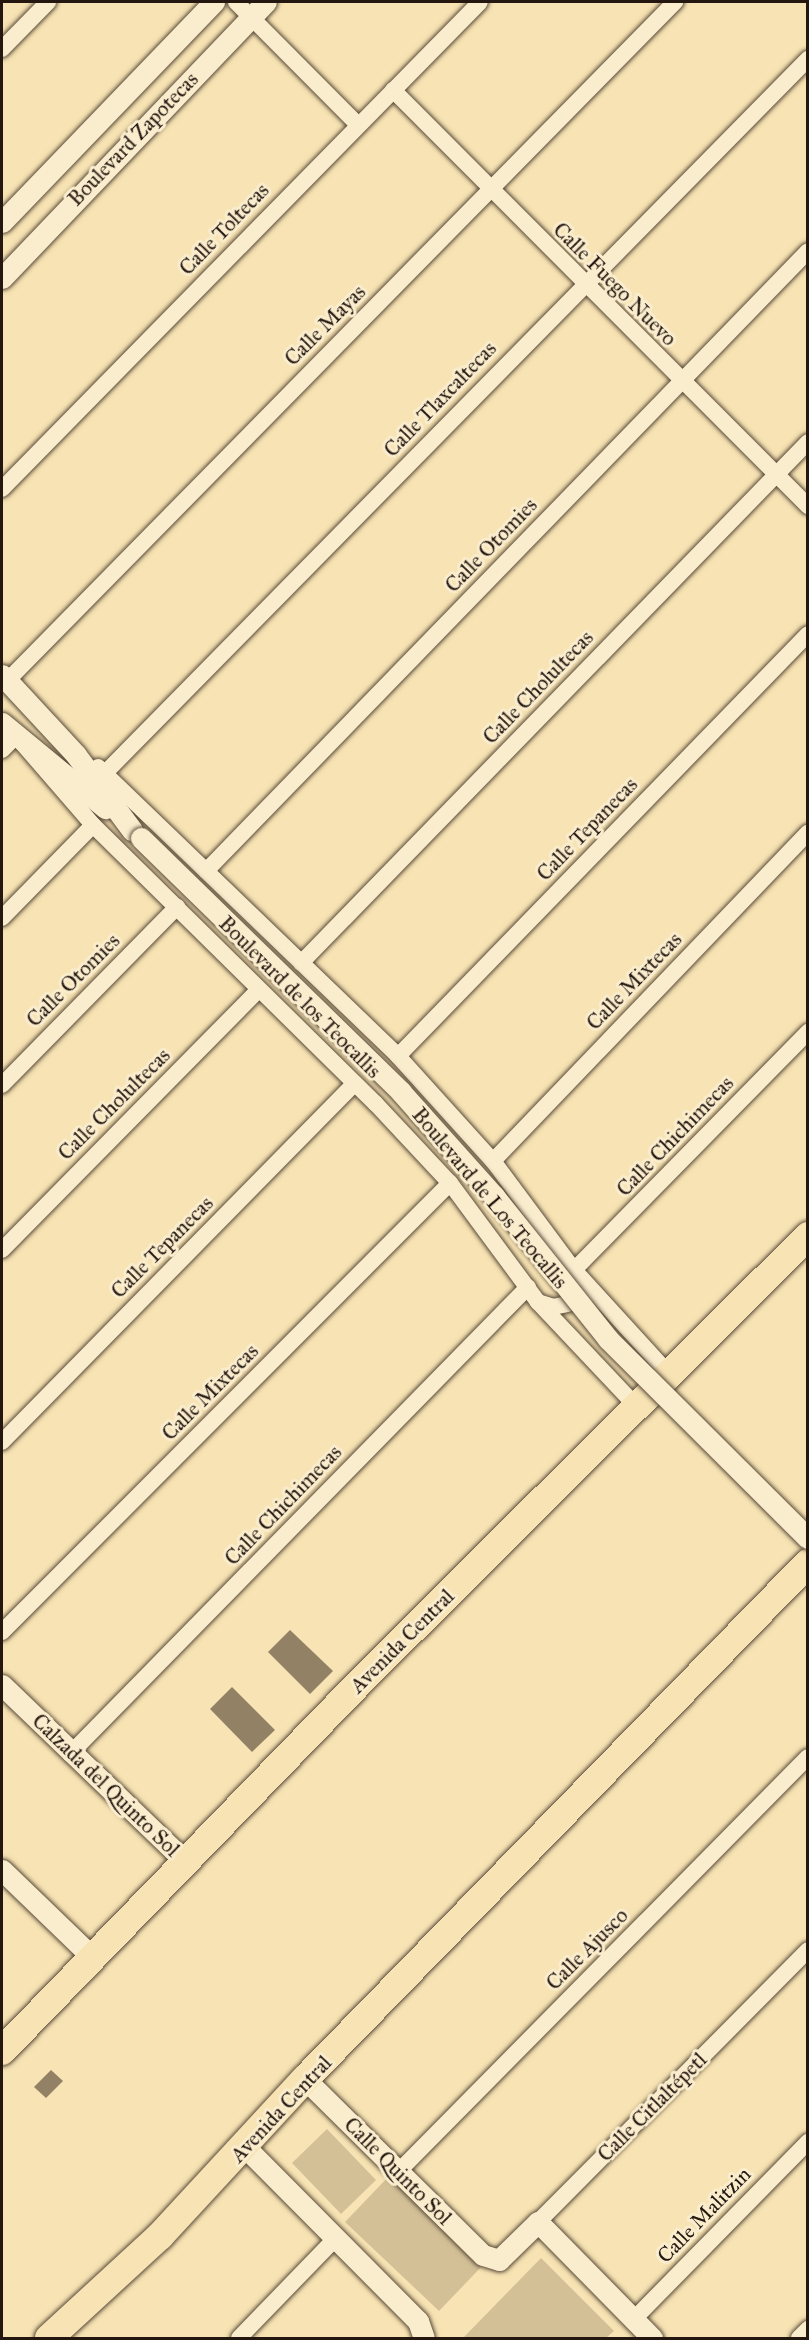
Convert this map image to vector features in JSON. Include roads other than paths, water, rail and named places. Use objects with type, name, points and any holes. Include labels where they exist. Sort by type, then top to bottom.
[{"type":"highway","name":"Avenida Central","points":[[2,2050],[184,1860],[638,1408],[807,1236]]},
{"type":"highway","name":"Avenida Central","points":[[49,2338],[246,2148],[305,2079],[806,1568]]},
{"type":"street","points":[[2,49],[48,2]]},
{"type":"street","name":"Boulevard Zapotecas","points":[[2,222],[214,2]]},
{"type":"street","name":"Calle Toltecas","points":[[2,489],[480,2]]},
{"type":"street","name":"Calle Mayas","points":[[4,678],[675,2]]},
{"type":"street","points":[[251,6],[358,125]]},
{"type":"street","name":"Boulevard Zapotecas","points":[[2,278],[251,6]]},
{"type":"street","name":"Calle Tlaxcaltecas","points":[[106,772],[807,59]]},
{"type":"street","name":"Calle Fuego Nuevo","points":[[393,90],[584,285],[807,506]]},
{"type":"street","name":"Calle Otomies","points":[[206,871],[807,251]]},
{"type":"street","name":"Calle Cholultecas","points":[[301,963],[807,442]]},
{"type":"street","name":"Calle Tepanecas","points":[[398,1056],[807,634]]},
{"type":"street","points":[[4,678],[76,755],[132,830],[6,736]]},
{"type":"street","name":"Boulevard de los Teocallis","points":[[6,736],[355,1083],[450,1183],[538,1302],[638,1408]]},
{"type":"street","name":"Boulevard de los Teocallis","points":[[76,755],[106,772],[398,1056],[493,1161],[577,1274],[670,1375]]},
{"type":"street","points":[[2,918],[93,825]]},
{"type":"street","name":"Calle Mixtecas","points":[[493,1161],[807,833]]},
{"type":"street","name":"Boulevard de Los Teocallis","points":[[141,838],[401,1092],[494,1196],[608,1339],[807,1538]]},
{"type":"street","name":"Calle Otomies","points":[[2,1085],[177,907]]},
{"type":"street","name":"Calle Cholultecas","points":[[2,1250],[259,989]]},
{"type":"street","name":"Calle Chichimecas","points":[[577,1274],[807,1032]]},
{"type":"street","name":"Calle Tepanecas","points":[[2,1442],[355,1083]]},
{"type":"street","name":"Calle Mixtecas","points":[[2,1632],[450,1183]]},
{"type":"street","name":"Boulevard de los Teocallis","points":[[538,1302],[554,1307],[567,1304],[577,1274]]},
{"type":"street","name":"Calle Chichimecas","points":[[70,1754],[528,1287]]},
{"type":"street","name":"Calzada del Quinto Sol","points":[[2,1685],[70,1754],[184,1860]]},
{"type":"street","name":"Calle Ajusco","points":[[398,2172],[807,1757]]},
{"type":"street","points":[[2,1870],[91,1956]]},
{"type":"street","name":"Calle Citlaltépetl","points":[[494,2260],[504,2256],[807,1950]]},
{"type":"street","name":"Calle Quinto Sol","points":[[305,2079],[398,2172],[494,2260]]},
{"type":"street","name":"Calle Malitzin","points":[[633,2320],[807,2142]]},
{"type":"street","points":[[246,2148],[418,2320],[424,2338]]},
{"type":"street","points":[[538,2222],[652,2338]]},
{"type":"street","points":[[239,2338],[335,2239]]},
{"type":"street","points":[[799,2338],[807,2330]]}]
